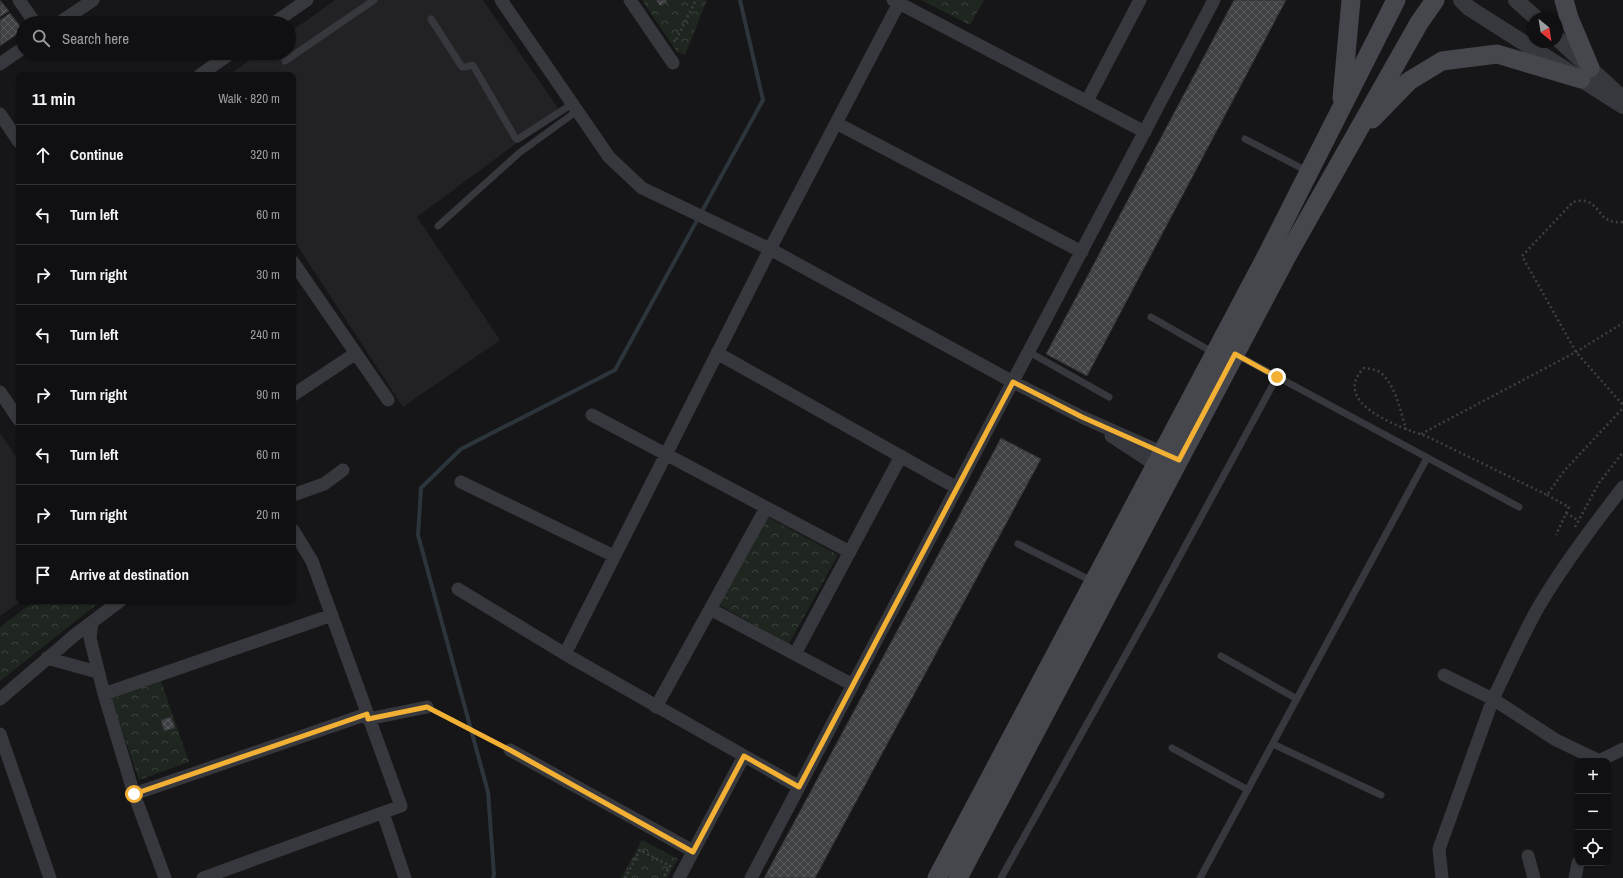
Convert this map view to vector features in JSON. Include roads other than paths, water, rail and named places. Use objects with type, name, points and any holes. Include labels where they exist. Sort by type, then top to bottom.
[{"type":"main road","points":[[1341,109],[1351,0]]},
{"type":"main road","points":[[958,878],[1167,463],[1216,354],[1396,0]]},
{"type":"main road","points":[[937,878],[1094,583],[1235,354],[1287,256],[1353,138],[1419,23],[1435,0]]},
{"type":"main road","points":[[1353,138],[1409,81],[1442,61],[1497,54],[1586,73],[1564,0]]},
{"type":"street","points":[[19,0],[30,16]]},
{"type":"street","points":[[69,16],[93,0]]},
{"type":"street","points":[[284,16],[307,0]]},
{"type":"street","points":[[501,0],[608,157],[642,188],[770,249],[1013,382],[1167,463]]},
{"type":"street","points":[[630,0],[673,63]]},
{"type":"street","points":[[1087,100],[1140,0]]},
{"type":"street","points":[[751,878],[1214,0]]},
{"type":"street","points":[[1461,0],[1469,8],[1586,73],[1623,98]]},
{"type":"street","points":[[1516,0],[1529,12]]},
{"type":"street","points":[[564,654],[770,249],[836,123],[896,2],[1087,100],[1145,132]]},
{"type":"street","points":[[1563,45],[1586,73],[1623,106]]},
{"type":"street","points":[[0,64],[16,53]]},
{"type":"street","points":[[204,72],[221,60]]},
{"type":"street","points":[[0,114],[16,138]]},
{"type":"street","points":[[836,123],[1082,252]]},
{"type":"street","points":[[296,267],[388,400]]},
{"type":"street","points":[[296,393],[356,353]]},
{"type":"street","points":[[717,353],[957,488]]},
{"type":"street","points":[[0,392],[16,416]]},
{"type":"street","points":[[592,415],[850,552]]},
{"type":"street","points":[[795,654],[901,456]]},
{"type":"street","points":[[296,494],[324,484],[343,470]]},
{"type":"street","points":[[461,482],[614,556]]},
{"type":"street","points":[[1442,878],[1438,849],[1493,699],[1539,607],[1565,565],[1596,521],[1623,488]]},
{"type":"street","points":[[656,707],[766,508]]},
{"type":"street","points":[[203,878],[401,806],[367,716],[312,561],[296,535]]},
{"type":"street","points":[[458,589],[564,654],[799,787]]},
{"type":"street","points":[[0,699],[48,658],[116,604]]},
{"type":"street","points":[[710,609],[853,685]]},
{"type":"street","points":[[104,694],[332,615]]},
{"type":"street","points":[[92,622],[90,638],[97,672],[134,794],[165,878]]},
{"type":"street","points":[[48,658],[97,672]]},
{"type":"street","points":[[1444,675],[1493,699],[1556,740],[1596,758]]},
{"type":"street","points":[[134,794],[367,716],[427,707]]},
{"type":"street","points":[[0,734],[50,878]]},
{"type":"street","points":[[1604,758],[1623,749]]},
{"type":"street","points":[[510,750],[693,852]]},
{"type":"street","points":[[679,878],[744,756]]},
{"type":"street","points":[[382,813],[404,878]]},
{"type":"street","points":[[1528,856],[1534,878]]},
{"type":"street","points":[[1575,878],[1577,866]]},
{"type":"lane","points":[[296,53],[374,0]]},
{"type":"lane","points":[[431,19],[462,66],[465,67],[472,65],[474,67],[516,139],[575,108]]},
{"type":"lane","points":[[438,226],[519,153],[575,108]]},
{"type":"lane","points":[[1245,139],[1309,172]]},
{"type":"lane","points":[[1151,318],[1216,354]]},
{"type":"lane","points":[[1029,352],[1109,397]]},
{"type":"lane","points":[[1235,354],[1519,507]]},
{"type":"lane","points":[[1001,878],[1150,611],[1277,377]]},
{"type":"lane","points":[[1200,878],[1427,458]]},
{"type":"lane","points":[[1018,544],[1094,583]]},
{"type":"lane","points":[[1221,656],[1297,699]]},
{"type":"lane","points":[[1273,744],[1381,796]]},
{"type":"lane","points":[[1172,748],[1248,790]]},
{"type":"waterway","points":[[493,878],[488,792],[418,535],[421,488],[461,449],[615,370],[763,100],[740,0]]}]
